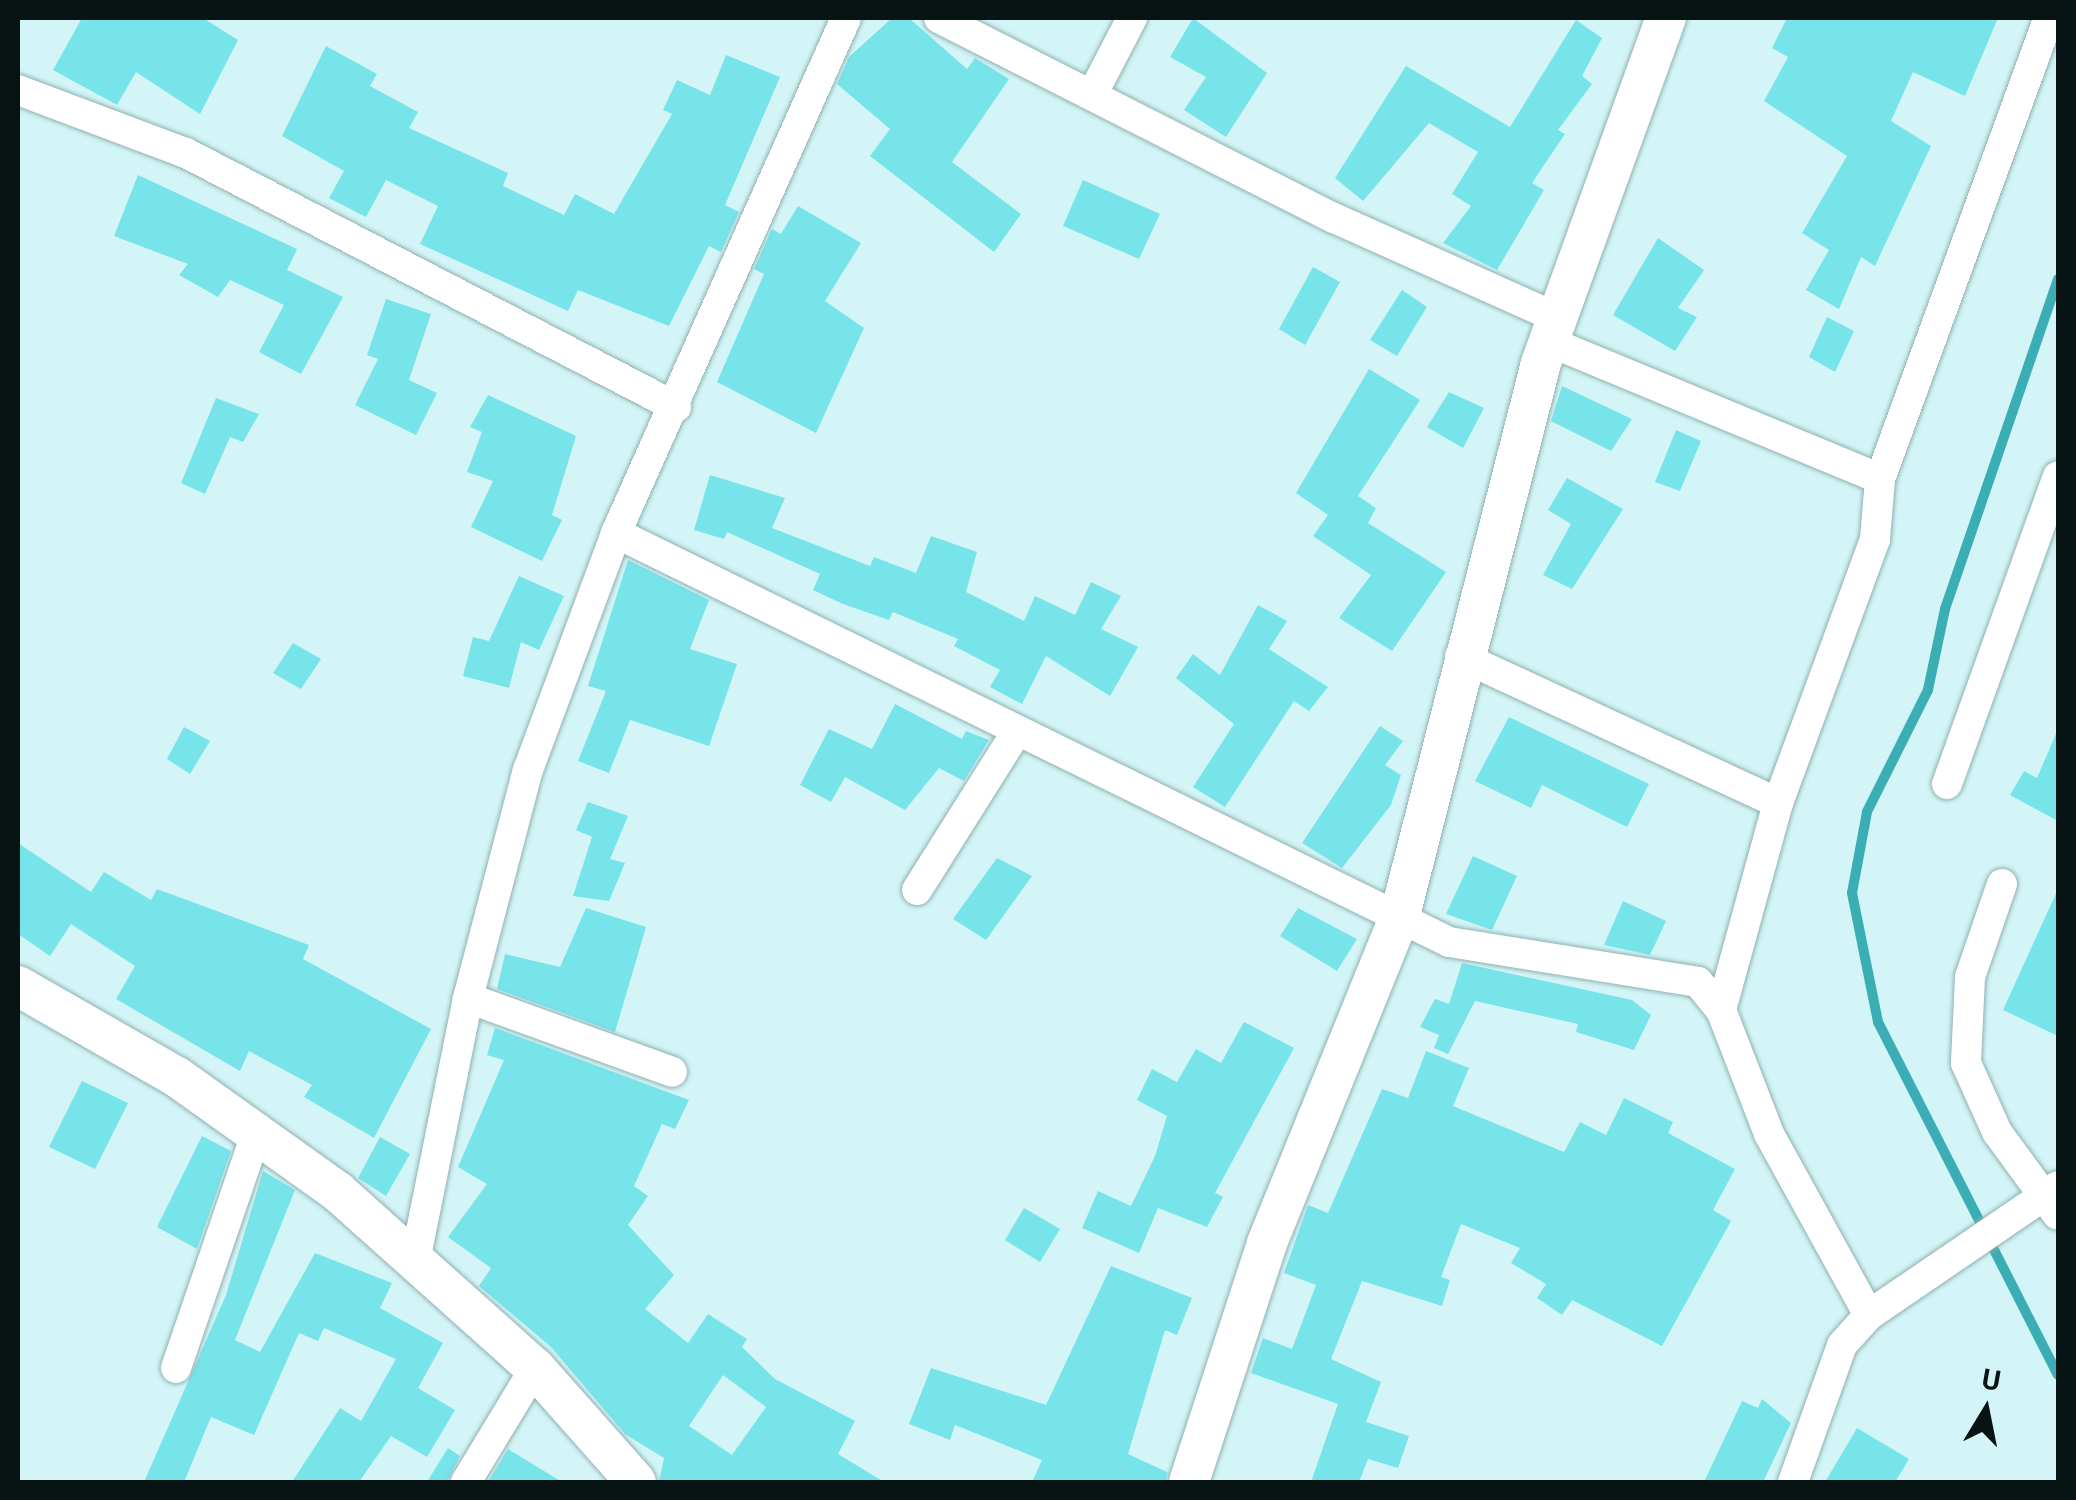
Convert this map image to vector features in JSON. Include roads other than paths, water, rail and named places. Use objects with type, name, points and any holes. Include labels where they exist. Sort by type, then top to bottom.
[{"type":"main road","points":[[1189,1482],[1267,1243],[1400,915],[1460,656],[1555,331],[1666,18]]},
{"type":"main road","points":[[18,986],[258,1129],[416,1256],[536,1368],[636,1482]]},
{"type":"street","points":[[416,1256],[468,998],[528,770],[616,533],[676,407],[846,18]]},
{"type":"street","points":[[939,18],[1555,331],[1880,479]]},
{"type":"street","points":[[1093,93],[1132,18]]},
{"type":"street","points":[[1721,1010],[1778,803],[1875,539],[1880,479],[2050,18]]},
{"type":"street","points":[[18,90],[186,153],[676,407]]},
{"type":"street","points":[[1947,784],[2058,476]]},
{"type":"street","points":[[616,533],[1449,942],[1698,982],[1721,1010],[1770,1134],[1869,1315]]},
{"type":"street","points":[[1460,656],[1778,803]]},
{"type":"street","points":[[917,890],[1017,731]]},
{"type":"street","points":[[1793,1482],[1842,1345],[1869,1315],[1944,1264],[2046,1205],[1997,1132],[1966,1063],[1970,977],[2002,884]]},
{"type":"street","points":[[468,998],[672,1072]]},
{"type":"street","points":[[176,1368],[258,1129]]},
{"type":"street","points":[[466,1482],[536,1368]]},
{"type":"waterway","points":[[2058,279],[1945,609],[1928,690],[1867,812],[1852,893],[1878,1022],[2058,1375]]}]
